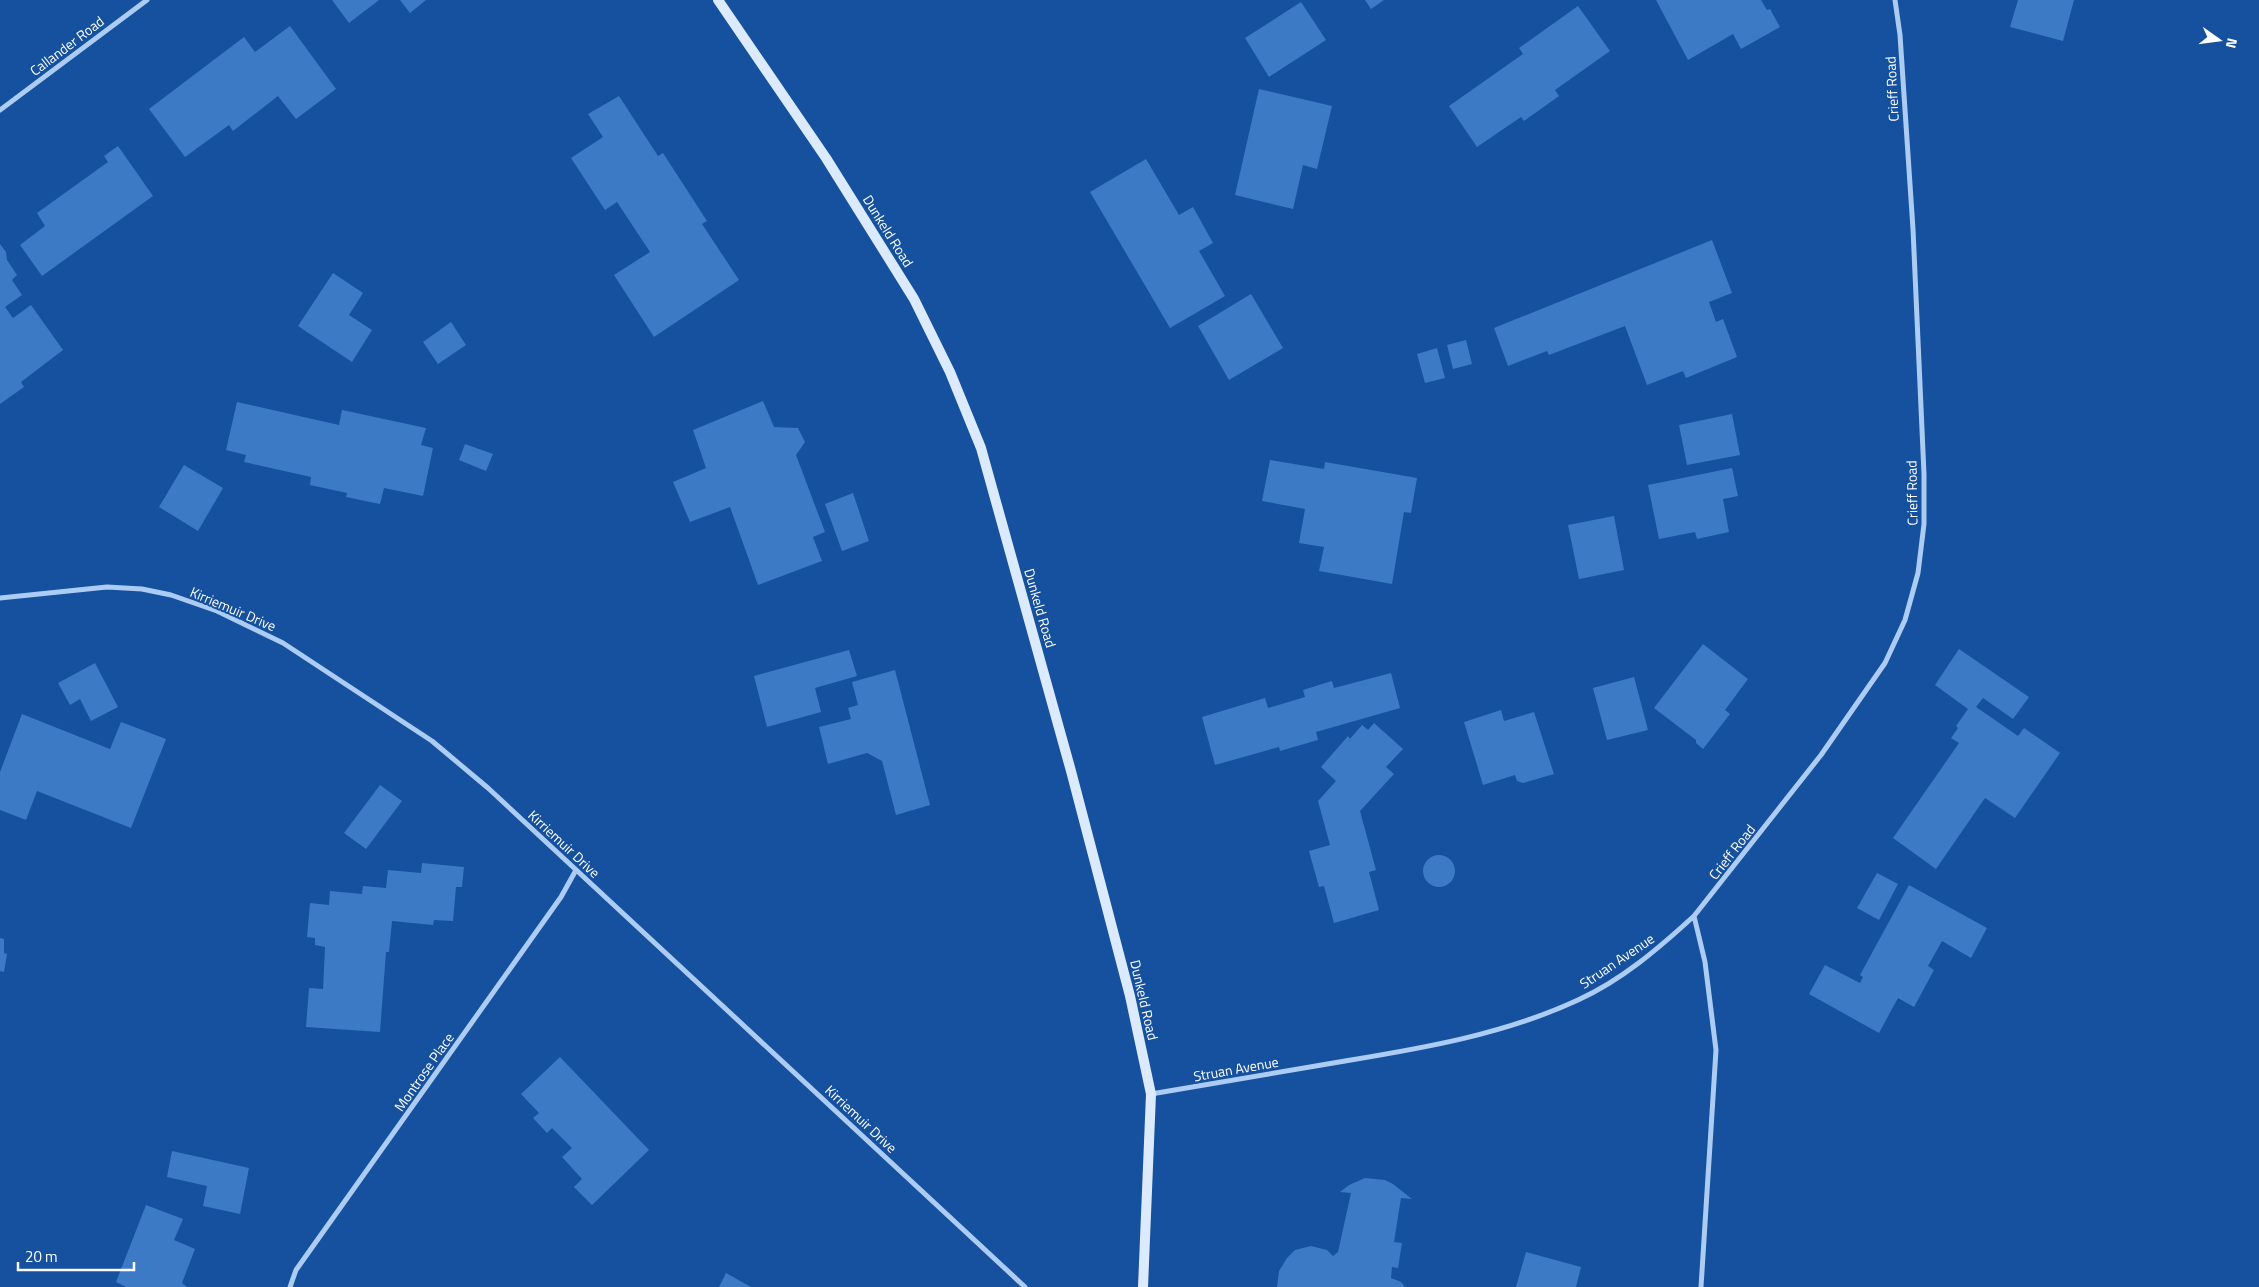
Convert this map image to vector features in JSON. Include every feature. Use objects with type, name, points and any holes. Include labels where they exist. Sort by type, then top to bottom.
[{"type":"main road","name":"Dunkeld Road","points":[[718,0],[826,158],[914,299],[950,372],[981,448],[1074,780],[1130,996],[1151,1094],[1143,1287]]},
{"type":"street","name":"Callander Road","points":[[0,110],[147,0]]},
{"type":"street","name":"Crieff Road","points":[[1694,916],[1821,755],[1885,663],[1904,620],[1918,573],[1924,524],[1924,474],[1913,229],[1900,35],[1895,0]]},
{"type":"street","name":"Kirriemuir Drive","points":[[0,598],[107,587],[142,589],[171,595],[225,615],[283,643],[432,741],[488,788],[1025,1287]]},
{"type":"street","name":"Montrose Place","points":[[290,1287],[296,1270],[561,897],[576,870]]},
{"type":"street","name":"Struan Avenue","points":[[1151,1094],[1436,1044],[1539,1017],[1580,1000],[1610,983],[1664,943],[1694,916]]},
{"type":"street","points":[[1694,916],[1706,970],[1716,1050],[1701,1287]]},
{"type":"building","points":[[332,0],[379,0],[349,23]]},
{"type":"building","points":[[400,0],[426,0],[410,13]]},
{"type":"building","points":[[1365,0],[1384,0],[1371,9]]},
{"type":"building","points":[[1656,0],[1761,0],[1767,10],[1770,9],[1780,27],[1741,49],[1733,34],[1688,60]]},
{"type":"building","points":[[2018,0],[2074,0],[2063,41],[2010,27]]},
{"type":"building","points":[[1301,2],[1326,40],[1269,77],[1245,38]]},
{"type":"building","points":[[1578,6],[1610,51],[1555,90],[1559,96],[1524,121],[1521,117],[1477,147],[1449,106],[1523,54],[1519,48]]},
{"type":"building","points":[[290,26],[336,89],[296,119],[278,96],[233,131],[229,125],[185,157],[149,109],[244,37],[255,52]]},
{"type":"building","points":[[1259,89],[1332,106],[1317,169],[1303,165],[1293,209],[1235,195]]},
{"type":"building","points":[[619,96],[658,156],[663,153],[707,221],[702,224],[739,280],[654,337],[614,275],[650,252],[617,202],[605,210],[571,158],[603,137],[588,114]]},
{"type":"building","points":[[118,146],[153,196],[42,276],[20,245],[45,226],[37,213],[108,162],[104,156]]},
{"type":"building","points":[[1146,159],[1179,215],[1193,207],[1213,243],[1199,251],[1225,296],[1170,328],[1090,192]]},
{"type":"building","points":[[1712,240],[1732,293],[1709,302],[1716,322],[1723,319],[1737,357],[1686,378],[1683,371],[1647,385],[1625,326],[1549,355],[1547,351],[1508,366],[1494,328]]},
{"type":"building","points":[[0,244],[6,252],[7,260],[17,275],[12,280],[22,295],[5,307],[13,318],[31,305],[63,350],[21,382],[24,387],[0,404]]},
{"type":"building","points":[[333,273],[363,293],[349,315],[372,330],[352,362],[298,326]]},
{"type":"building","points":[[1251,294],[1283,348],[1229,380],[1198,326]]},
{"type":"building","points":[[451,322],[466,345],[438,364],[423,342]]},
{"type":"building","points":[[1466,340],[1472,364],[1453,369],[1447,345]]},
{"type":"building","points":[[1437,348],[1445,378],[1425,383],[1417,354]]},
{"type":"building","points":[[763,401],[774,427],[798,428],[805,442],[796,455],[825,532],[813,537],[822,561],[758,585],[730,507],[690,522],[673,482],[706,468],[693,430]]},
{"type":"building","points":[[237,402],[339,425],[342,410],[426,428],[421,445],[433,448],[423,496],[384,488],[380,504],[346,497],[347,493],[310,485],[311,477],[244,462],[246,455],[226,450]]},
{"type":"building","points":[[1732,414],[1740,455],[1687,465],[1679,425]]},
{"type":"building","points":[[465,444],[493,454],[486,471],[459,460]]},
{"type":"building","points":[[1270,460],[1324,469],[1325,462],[1417,478],[1411,513],[1404,512],[1392,584],[1319,571],[1324,547],[1299,543],[1305,509],[1262,501]]},
{"type":"building","points":[[184,465],[223,488],[198,531],[159,507]]},
{"type":"building","points":[[1732,468],[1738,496],[1723,499],[1729,532],[1697,539],[1695,532],[1659,539],[1648,485]]},
{"type":"building","points":[[853,493],[869,541],[842,551],[825,504]]},
{"type":"building","points":[[1614,516],[1624,570],[1579,579],[1568,525]]},
{"type":"building","points":[[1703,644],[1748,679],[1725,710],[1730,714],[1703,749],[1696,743],[1696,740],[1654,708]]},
{"type":"building","points":[[1959,649],[2029,697],[2013,719],[1983,698],[1976,707],[2018,736],[2024,728],[2060,753],[2015,818],[1985,798],[1936,869],[1893,838],[1959,743],[1951,738],[1958,728],[1956,726],[1968,709],[1935,685]]},
{"type":"building","points":[[849,650],[857,676],[815,688],[821,712],[767,727],[754,676]]},
{"type":"building","points":[[95,663],[118,707],[91,721],[80,699],[70,705],[58,683]]},
{"type":"building","points":[[895,670],[930,805],[896,815],[882,761],[867,753],[828,764],[819,727],[851,719],[848,708],[858,705],[852,682]]},
{"type":"building","points":[[1391,673],[1400,708],[1316,732],[1318,740],[1280,751],[1279,747],[1215,765],[1202,717],[1265,698],[1268,708],[1305,697],[1303,690],[1332,681],[1334,688]]},
{"type":"building","points":[[1634,677],[1648,730],[1607,740],[1593,688]]},
{"type":"building","points":[[1501,710],[1504,721],[1534,712],[1554,774],[1523,783],[1517,781],[1515,775],[1483,785],[1464,722]]},
{"type":"building","points":[[22,714],[110,749],[121,722],[166,739],[131,828],[37,791],[26,820],[0,810],[0,772]]},
{"type":"building","points":[[1374,723],[1403,749],[1386,767],[1394,774],[1360,811],[1376,870],[1369,872],[1379,910],[1334,923],[1324,886],[1319,887],[1309,851],[1330,845],[1318,801],[1336,781],[1321,767],[1348,736],[1350,739],[1362,725],[1368,730]]},
{"type":"building","points":[[380,785],[402,801],[366,849],[344,833]]},
{"type":"building","points":[[1439,855],[1451,859],[1455,871],[1451,883],[1439,887],[1427,883],[1423,871],[1427,859]]},
{"type":"building","points":[[422,863],[464,867],[462,887],[456,887],[453,921],[434,920],[433,925],[392,921],[389,952],[386,952],[380,1032],[306,1027],[309,988],[323,989],[325,947],[315,945],[315,938],[307,937],[310,903],[329,905],[330,891],[362,894],[363,886],[386,888],[388,870],[421,873]]},
{"type":"building","points":[[1877,873],[1898,884],[1879,920],[1857,908]]},
{"type":"building","points":[[1909,885],[1987,928],[1971,958],[1942,941],[1928,966],[1934,970],[1914,1007],[1898,998],[1879,1033],[1809,994],[1825,965],[1860,983],[1863,977],[1860,975]]},
{"type":"building","points":[[0,938],[4,939],[4,953],[7,954],[4,972],[0,971]]},
{"type":"building","points":[[560,1057],[649,1150],[592,1205],[574,1187],[582,1179],[562,1157],[572,1148],[552,1128],[547,1133],[533,1118],[539,1113],[521,1094]]},
{"type":"building","points":[[172,1151],[249,1168],[240,1214],[203,1206],[207,1186],[167,1177]]},
{"type":"building","points":[[1365,1178],[1385,1180],[1412,1199],[1401,1198],[1394,1242],[1402,1243],[1398,1268],[1392,1267],[1391,1278],[1401,1282],[1405,1287],[1277,1287],[1279,1271],[1287,1258],[1295,1250],[1311,1246],[1327,1250],[1333,1256],[1338,1252],[1351,1193],[1340,1192],[1349,1185]]},
{"type":"building","points":[[146,1205],[183,1219],[174,1240],[195,1249],[182,1283],[187,1287],[126,1287],[116,1282]]},
{"type":"building","points":[[1526,1252],[1581,1267],[1576,1287],[1516,1287]]},
{"type":"building","points":[[726,1273],[751,1287],[719,1287]]}]
